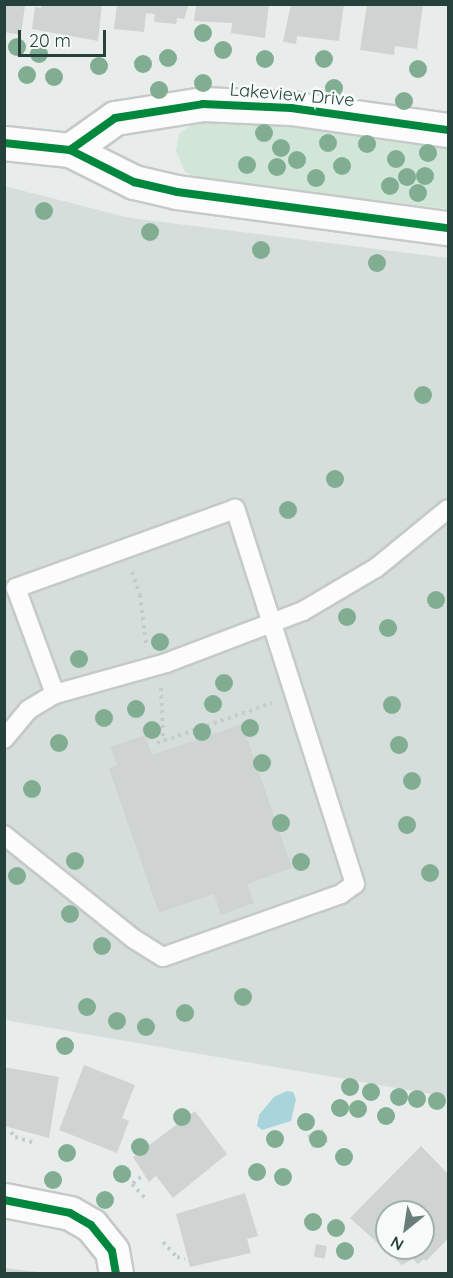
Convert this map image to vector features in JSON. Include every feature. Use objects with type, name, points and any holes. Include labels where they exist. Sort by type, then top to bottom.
[{"type":"street","name":"Lakeview Drive","points":[[70,150],[115,118],[203,104],[291,108],[448,130]]},
{"type":"street","points":[[4,143],[70,150],[135,182],[166,190],[448,228]]},
{"type":"street","points":[[4,1200],[70,1212],[91,1225],[112,1251],[116,1274]]},
{"type":"lane","points":[[4,835],[134,939],[163,957],[341,894],[355,884],[274,624],[235,509],[16,588],[55,694]]},
{"type":"lane","points":[[4,739],[27,710],[55,694],[166,663],[274,624],[376,568],[448,509]]},
{"type":"path","points":[[157,743],[295,695]]},
{"type":"path","points":[[11,1132],[15,1137],[32,1142]]},
{"type":"path","points":[[141,1177],[132,1184],[145,1198]]},
{"type":"path","points":[[163,1242],[177,1257],[185,1259]]},
{"type":"shaded area","points":[[4,186],[130,218],[448,258],[448,1097],[5,1020]]},
{"type":"green space","points":[[232,119],[448,145],[448,209],[201,179],[185,172],[176,151],[179,134],[194,123]]},
{"type":"water","points":[[287,1091],[293,1092],[296,1099],[291,1121],[262,1130],[257,1126],[259,1115],[274,1097]]},
{"type":"building","points":[[42,4],[102,4],[98,41],[32,29],[35,7],[41,8]]},
{"type":"building","points":[[117,4],[189,4],[184,19],[177,18],[176,24],[154,22],[155,14],[146,13],[144,32],[114,29]]},
{"type":"building","points":[[196,4],[269,4],[265,38],[231,33],[232,23],[194,21]]},
{"type":"building","points":[[291,4],[344,4],[339,41],[297,36],[296,44],[283,42]]},
{"type":"building","points":[[367,4],[423,4],[417,49],[395,46],[394,55],[360,50]]},
{"type":"building","points":[[4,5],[25,5],[21,35],[4,32]]},
{"type":"building","points":[[242,724],[292,868],[247,884],[254,903],[221,915],[214,894],[159,913],[109,769],[117,765],[110,747],[145,735],[152,755]]},
{"type":"building","points":[[84,1065],[135,1085],[122,1118],[129,1121],[117,1153],[59,1130]]},
{"type":"building","points":[[4,1067],[59,1077],[49,1138],[4,1126]]},
{"type":"building","points":[[195,1111],[227,1154],[173,1198],[156,1176],[149,1182],[133,1157]]},
{"type":"building","points":[[323,1129],[328,1142],[312,1148],[307,1135]]},
{"type":"building","points":[[421,1146],[448,1174],[448,1239],[435,1252],[435,1200],[375,1200],[375,1241],[350,1218]]},
{"type":"building","points":[[245,1193],[258,1236],[247,1239],[251,1253],[190,1267],[176,1214]]},
{"type":"building","points":[[316,1244],[327,1246],[325,1259],[314,1257]]},
{"type":"building","points":[[396,1260],[411,1260],[402,1265]]},
{"type":"building","points":[[4,1268],[38,1272],[38,1274],[4,1274]]},
{"type":"cycle path","points":[[70,150],[115,118],[203,104],[291,108],[448,130]]},
{"type":"cycle path","points":[[4,143],[70,150],[134,182],[177,192],[448,228]]},
{"type":"cycle path","points":[[4,1200],[70,1213],[91,1225],[112,1251],[116,1274]]}]
